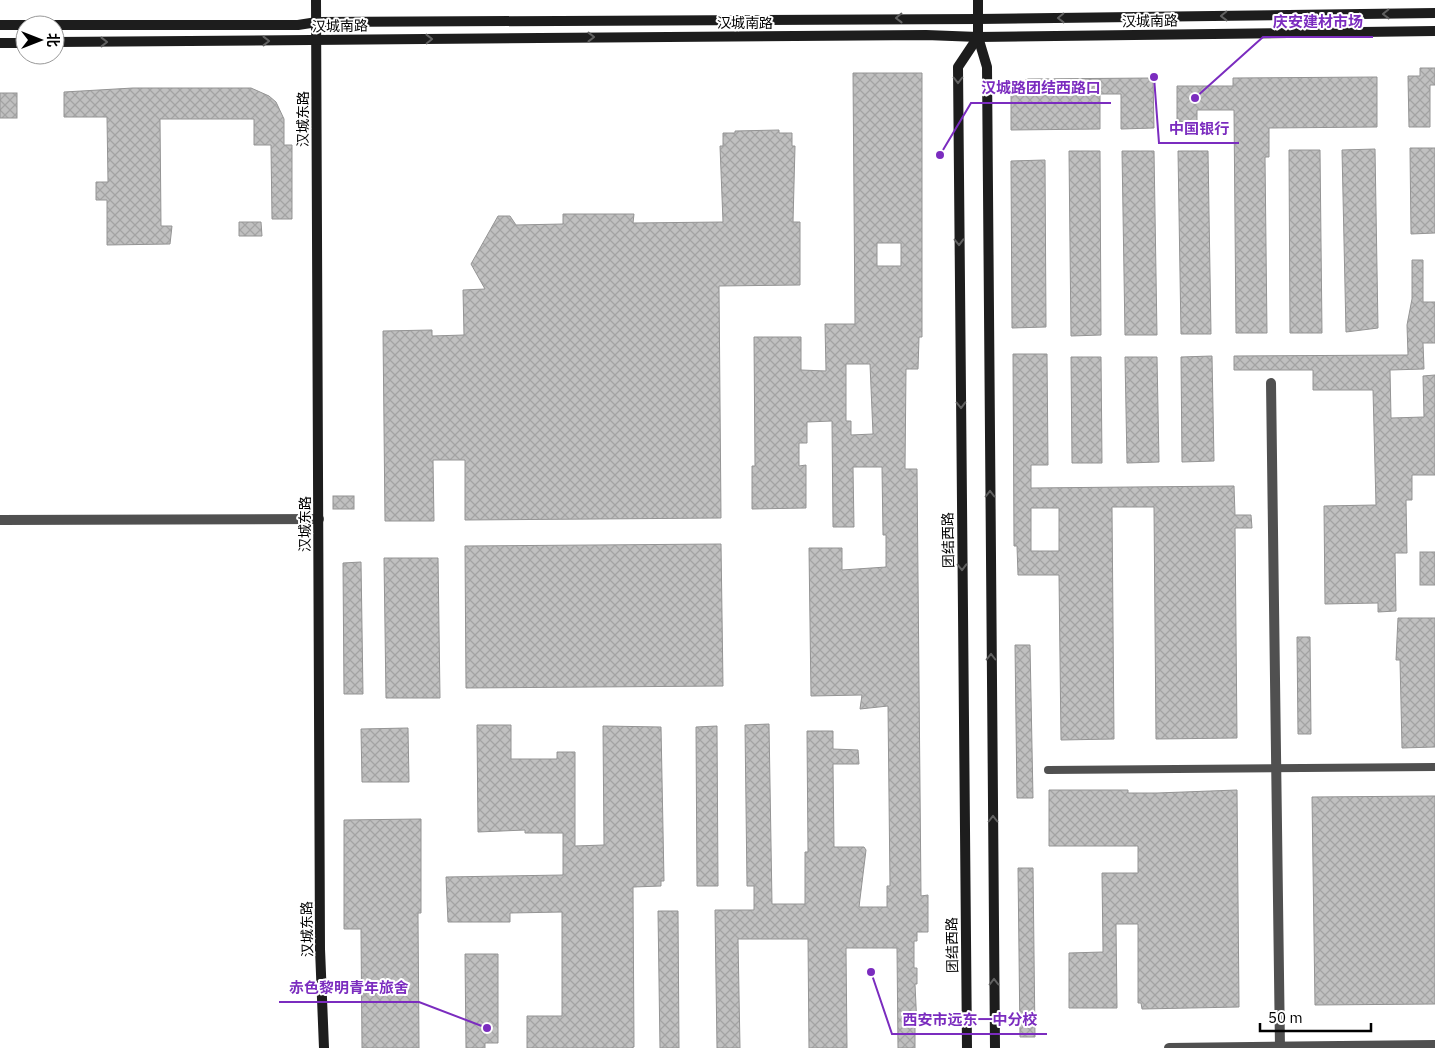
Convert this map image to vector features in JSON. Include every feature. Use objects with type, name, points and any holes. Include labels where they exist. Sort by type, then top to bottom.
[{"type":"street","name":"汉城东路","points":[[316,0],[320,949],[324,1048]]},
{"type":"street","points":[[978,0],[978,37],[987,67],[995,1048]]},
{"type":"street","name":"汉城南路","points":[[0,25],[298,25],[316,22],[978,19],[1435,13]]},
{"type":"street","name":"汉城南路","points":[[65,42],[926,35],[978,37],[1435,31]]},
{"type":"street","name":"团结西路","points":[[967,1048],[958,67],[978,37]]},
{"type":"street","points":[[0,43],[15,43]]},
{"type":"street","points":[[1270,383],[1280,1047]]},
{"type":"street","points":[[0,520],[318,519]]},
{"type":"street","points":[[1169,1048],[1435,1045]]},
{"type":"lane","points":[[1048,770],[1435,767]]},
{"type":"building","points":[[1420,68],[1435,68],[1435,85],[1430,85],[1430,127],[1409,127],[1408,76],[1420,76]]},
{"type":"building","points":[[853,73],[922,73],[922,337],[919,337],[918,369],[906,369],[905,469],[917,469],[921,896],[928,895],[928,932],[917,932],[917,941],[914,941],[914,968],[917,968],[917,984],[915,984],[917,1027],[915,1027],[915,1048],[898,1048],[897,948],[846,948],[847,1048],[809,1048],[808,939],[738,939],[740,1048],[717,1048],[715,910],[754,910],[754,886],[747,886],[745,725],[769,724],[772,904],[805,904],[805,852],[808,852],[807,731],[833,731],[833,749],[858,750],[859,764],[833,764],[834,847],[864,847],[866,850],[859,907],[887,907],[887,886],[890,886],[888,706],[860,709],[862,695],[811,696],[809,548],[842,548],[842,570],[886,567],[886,535],[883,535],[882,467],[853,467],[854,527],[833,527],[832,421],[807,422],[807,443],[799,443],[799,466],[806,465],[806,508],[752,509],[752,466],[755,466],[754,337],[801,337],[801,370],[826,371],[825,324],[855,324]],"holes":[[[877,243],[901,243],[901,266],[877,266]],[[846,364],[870,364],[873,434],[851,435],[851,421],[846,421]]]},
{"type":"building","points":[[1377,77],[1377,127],[1269,128],[1269,157],[1265,157],[1267,333],[1236,333],[1234,110],[1197,110],[1197,122],[1177,122],[1177,86],[1233,86],[1233,78]]},
{"type":"building","points":[[1153,78],[1154,128],[1121,129],[1121,94],[1100,94],[1100,129],[1011,130],[1011,93],[1019,83],[1028,79]]},
{"type":"building","points":[[133,88],[251,88],[269,96],[276,102],[284,119],[284,145],[292,145],[292,219],[272,219],[271,145],[254,145],[254,119],[160,119],[161,226],[172,226],[170,244],[107,245],[107,200],[96,200],[96,182],[108,182],[107,117],[64,117],[64,92]]},
{"type":"building","points":[[0,93],[17,93],[17,118],[0,118]]},
{"type":"building","points":[[779,130],[779,133],[792,133],[792,146],[795,146],[793,222],[800,222],[800,285],[719,286],[721,518],[465,520],[465,460],[433,460],[434,521],[385,521],[383,331],[432,330],[432,336],[464,335],[463,290],[485,289],[471,264],[498,216],[510,216],[516,225],[563,224],[563,214],[634,214],[633,223],[723,222],[720,146],[723,146],[723,133]]},
{"type":"building","points":[[1410,148],[1435,148],[1435,233],[1411,234]]},
{"type":"building","points":[[1375,149],[1378,328],[1346,332],[1342,150]]},
{"type":"building","points":[[1289,150],[1320,150],[1322,333],[1290,333]]},
{"type":"building","points":[[1069,151],[1100,151],[1101,335],[1071,336]]},
{"type":"building","points":[[1122,151],[1154,151],[1157,335],[1125,335]]},
{"type":"building","points":[[1178,151],[1208,151],[1211,334],[1181,334]]},
{"type":"building","points":[[1045,160],[1046,327],[1012,328],[1011,161]]},
{"type":"building","points":[[239,222],[261,222],[262,236],[239,236]]},
{"type":"building","points":[[1412,260],[1423,260],[1423,302],[1435,302],[1435,343],[1423,343],[1424,369],[1390,370],[1391,418],[1424,417],[1423,376],[1435,375],[1435,475],[1412,475],[1412,500],[1406,500],[1407,553],[1395,553],[1396,611],[1378,612],[1378,603],[1325,604],[1324,506],[1376,505],[1373,390],[1313,390],[1313,370],[1234,370],[1234,356],[1408,355],[1407,325],[1412,299]]},
{"type":"building","points":[[1013,354],[1047,354],[1048,465],[1031,465],[1031,488],[1234,486],[1235,515],[1251,515],[1252,528],[1235,528],[1237,738],[1156,739],[1154,507],[1112,507],[1114,739],[1061,740],[1059,575],[1018,575],[1017,546],[1014,546]],"holes":[[[1031,508],[1059,508],[1059,551],[1031,551]]]},
{"type":"building","points":[[1212,356],[1214,461],[1182,462],[1181,357]]},
{"type":"building","points":[[1071,357],[1101,357],[1102,463],[1072,463]]},
{"type":"building","points":[[1125,357],[1157,357],[1159,462],[1127,463]]},
{"type":"building","points":[[333,496],[354,496],[354,509],[333,509]]},
{"type":"building","points":[[721,544],[723,686],[466,688],[465,546]]},
{"type":"building","points":[[1420,552],[1435,552],[1435,585],[1420,585]]},
{"type":"building","points":[[384,558],[438,558],[440,698],[386,698]]},
{"type":"building","points":[[361,562],[363,694],[344,694],[343,563]]},
{"type":"building","points":[[1398,618],[1435,618],[1435,747],[1402,748],[1400,660],[1396,660]]},
{"type":"building","points":[[1297,637],[1310,637],[1311,734],[1298,734]]},
{"type":"building","points":[[1015,645],[1030,645],[1033,798],[1017,798]]},
{"type":"building","points":[[477,725],[511,725],[511,759],[557,759],[557,752],[575,752],[575,846],[604,845],[603,726],[661,727],[664,881],[661,881],[661,886],[633,887],[634,1047],[527,1048],[527,1016],[562,1016],[562,912],[510,913],[510,922],[448,922],[446,877],[563,875],[563,833],[525,833],[525,830],[478,832]]},
{"type":"building","points":[[717,726],[718,886],[697,886],[696,727]]},
{"type":"building","points":[[408,728],[409,782],[362,782],[361,729]]},
{"type":"building","points":[[1049,790],[1128,790],[1128,793],[1157,793],[1237,790],[1239,1007],[1142,1009],[1141,1003],[1138,1003],[1138,924],[1116,924],[1117,1008],[1069,1008],[1069,953],[1103,952],[1102,873],[1138,873],[1138,846],[1049,846]]},
{"type":"building","points":[[1435,796],[1435,1004],[1315,1005],[1312,797]]},
{"type":"building","points":[[421,819],[421,913],[418,913],[419,1048],[362,1048],[361,929],[344,929],[344,820]]},
{"type":"building","points":[[1018,868],[1033,868],[1035,1037],[1020,1037]]},
{"type":"building","points":[[658,911],[678,911],[679,1048],[660,1048]]},
{"type":"building","points":[[465,954],[498,954],[498,1043],[485,1043],[485,1048],[466,1048]]},
{"type":"place","name":"中国银行","points":[[1154,77]]},
{"type":"place","name":"庆安建材市场","points":[[1195,98]]},
{"type":"place","name":"汉城路团结西路口","points":[[940,155]]},
{"type":"place","name":"西安市远东一中分校","points":[[871,972]]},
{"type":"place","name":"赤色黎明青年旅舍","points":[[487,1028]]}]
